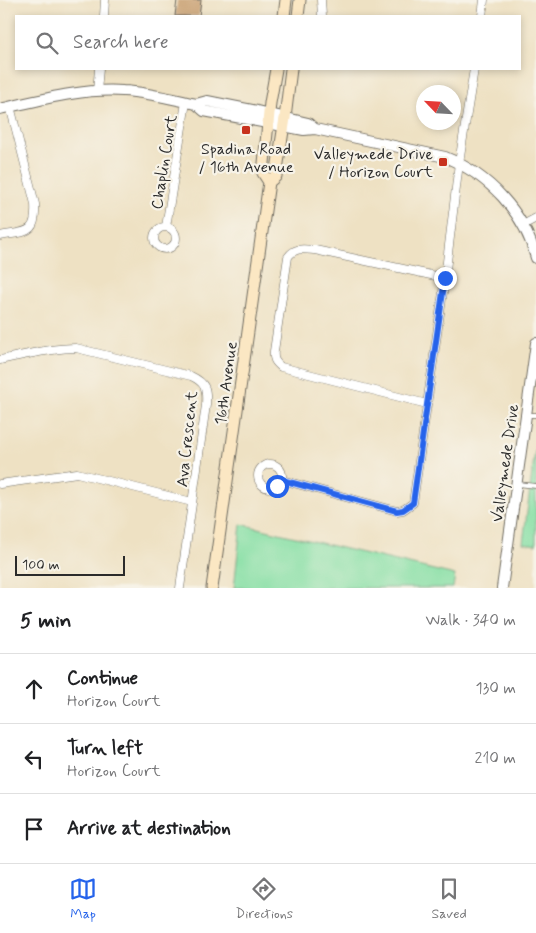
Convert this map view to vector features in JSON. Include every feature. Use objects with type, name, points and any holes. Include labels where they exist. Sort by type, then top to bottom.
[{"type":"main road","points":[[284,15],[286,0]]},
{"type":"main road","points":[[298,15],[300,0]]},
{"type":"main road","name":"16th Avenue","points":[[269,182],[263,173],[276,70]]},
{"type":"main road","name":"16th Avenue","points":[[212,588],[269,182],[276,176],[291,70]]},
{"type":"street","points":[[104,15],[105,0]]},
{"type":"street","points":[[321,0],[322,15]]},
{"type":"street","points":[[482,15],[484,0]]},
{"type":"street","points":[[97,92],[99,70]]},
{"type":"street","points":[[282,480],[397,511],[403,510],[413,503],[445,278],[459,163],[474,70]]},
{"type":"street","points":[[0,236],[28,231],[33,226],[36,215],[35,204],[5,108],[41,99],[78,93],[124,91],[191,103],[207,101],[269,119],[308,123],[315,129],[445,157],[474,171],[506,200],[523,225],[536,258]]},
{"type":"street","name":"Chaplin Court","points":[[166,227],[191,103]]},
{"type":"street","points":[[523,225],[536,218]]},
{"type":"street","points":[[427,404],[281,367],[273,357],[288,257],[299,248],[445,278]]},
{"type":"street","name":"Valleymede Drive","points":[[502,588],[516,483],[531,415],[536,342]]},
{"type":"street","name":"Ava Crescent","points":[[0,360],[49,350],[76,348],[191,376],[200,380],[205,386],[207,394],[206,405],[180,588]]},
{"type":"street","points":[[0,484],[77,474],[192,502]]},
{"type":"lane","points":[[516,483],[536,486]]},
{"type":"green space","points":[[536,442],[536,545],[523,543]]},
{"type":"green space","points":[[241,524],[455,575],[453,588],[234,588]]},
{"type":"building","points":[[177,0],[201,0],[199,15],[175,15]]},
{"type":"place","name":"Spadina Road / 16th Avenue","points":[[246,130]]},
{"type":"place","name":"Valleymede Drive / Horizon Court","points":[[443,162]]},
{"type":"route","points":[[277,486],[282,480],[397,511],[403,510],[413,503],[445,278]]}]
